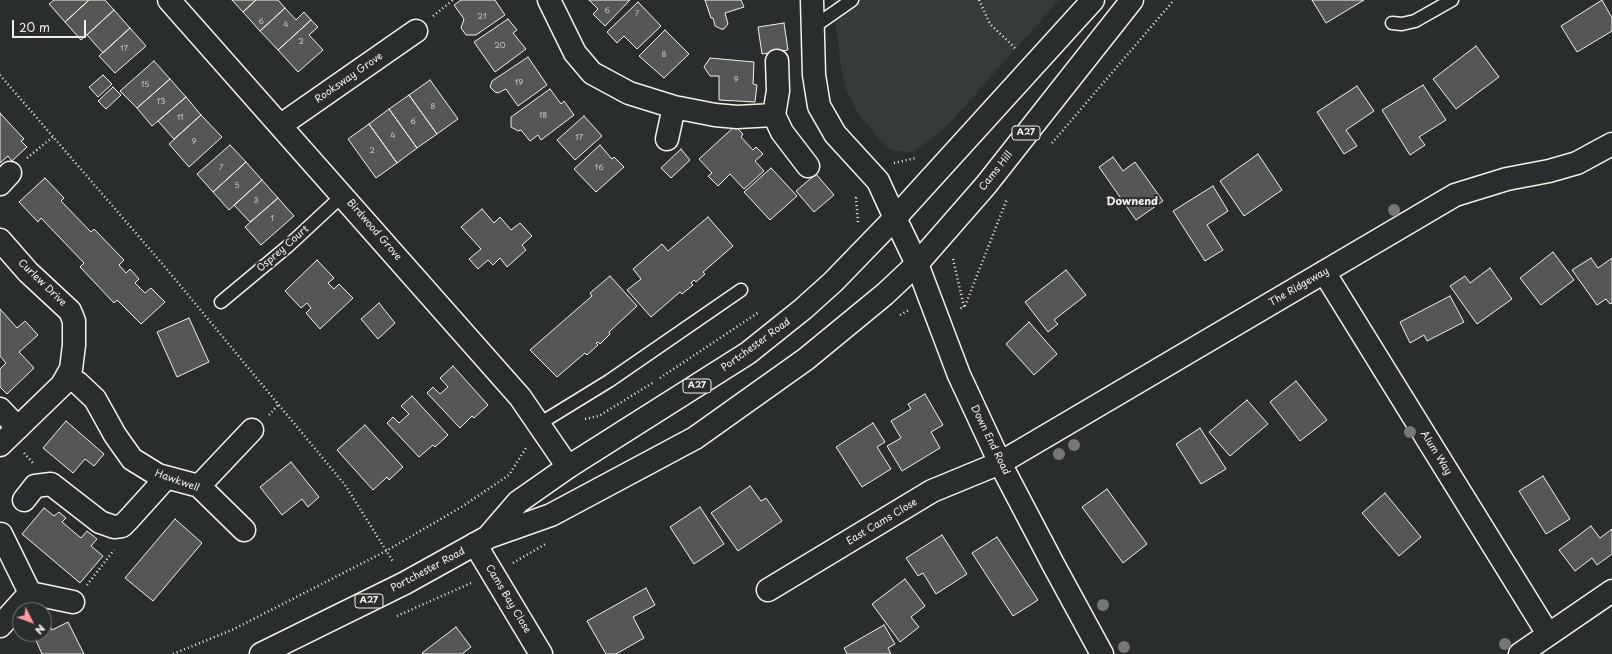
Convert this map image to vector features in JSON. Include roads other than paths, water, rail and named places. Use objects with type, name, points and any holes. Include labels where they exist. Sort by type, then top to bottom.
[{"type":"street","name":"Birdwood Grove","points":[[169,0],[520,397],[568,467]]},
{"type":"street","points":[[549,0],[575,53],[592,73],[629,93],[674,107],[716,115],[737,117],[774,115]]},
{"type":"street","name":"Down End Road","points":[[812,0],[814,75],[819,106],[835,134],[878,181],[917,264],[941,331],[959,375],[1000,463],[1102,654]]},
{"type":"street","name":"A27","points":[[895,218],[1093,0]]},
{"type":"street","name":"Cams Hill","points":[[917,264],[986,185],[1132,0]]},
{"type":"street","name":"Rooksway Grove","points":[[281,125],[416,31]]},
{"type":"street","points":[[777,61],[778,91],[774,115],[782,132],[808,166]]},
{"type":"street","points":[[667,139],[674,107]]},
{"type":"street","name":"The Ridgeway","points":[[1000,463],[1455,195],[1507,179],[1549,171],[1577,163],[1612,144]]},
{"type":"street","name":"Portchester Road","points":[[481,541],[518,502],[568,467],[735,361],[782,327],[833,282],[895,218]]},
{"type":"street","name":"Curlew Drive","points":[[0,240],[28,272],[70,311],[74,321],[73,358],[67,378],[56,393],[9,436]]},
{"type":"street","name":"Portchester Road","points":[[261,654],[405,583],[481,541],[550,516],[695,438],[806,359],[885,294],[917,264]]},
{"type":"street","name":"Alum Way","points":[[1324,272],[1548,634]]},
{"type":"street","name":"Hawkwell","points":[[67,378],[78,383],[95,399],[132,459],[144,468],[166,478],[198,486],[244,530]]},
{"type":"street","points":[[0,409],[9,436]]},
{"type":"street","points":[[198,486],[252,430]]},
{"type":"street","name":"East Cams Close","points":[[768,590],[932,491],[1000,463]]},
{"type":"street","points":[[24,500],[35,486],[51,484],[106,526],[122,526],[166,478]]},
{"type":"street","points":[[1,534],[30,593]]},
{"type":"street","name":"Cams Bay Close","points":[[481,541],[493,574],[541,654]]},
{"type":"street","points":[[1520,654],[1612,591]]},
{"type":"street","points":[[30,593],[73,602]]},
{"type":"street","points":[[0,626],[30,593]]},
{"type":"lane","points":[[812,28],[852,0]]},
{"type":"lane","points":[[1392,23],[1402,24],[1415,21],[1452,0]]},
{"type":"lane","name":"Osprey Court","points":[[221,302],[287,247],[343,195]]},
{"type":"lane","points":[[539,424],[609,381],[741,290]]},
{"type":"district","name":"Downend","points":[[1132,202]]}]
